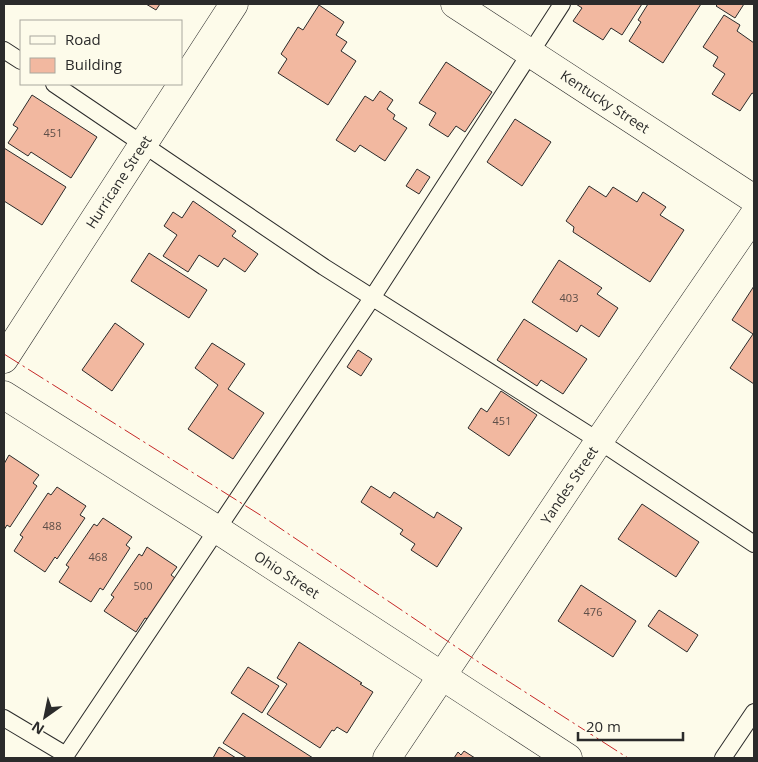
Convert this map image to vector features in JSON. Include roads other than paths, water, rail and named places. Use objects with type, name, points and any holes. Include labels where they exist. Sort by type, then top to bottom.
[{"type":"street","name":"Hurricane Street","points":[[182,84],[234,4]]},
{"type":"street","name":"Kentucky Street","points":[[454,4],[754,199]]},
{"type":"street","name":"Hurricane Street","points":[[4,359],[181,85]]},
{"type":"street","name":"Yandes Street","points":[[387,758],[599,441],[754,216]]},
{"type":"street","name":"Ohio Street","points":[[4,395],[218,530],[568,758]]},
{"type":"lane","points":[[4,718],[68,757],[372,298],[562,4]]},
{"type":"lane","points":[[4,50],[20,60]]},
{"type":"lane","points":[[55,85],[372,298],[599,441],[754,544]]},
{"type":"lane","points":[[723,758],[754,712]]}]
